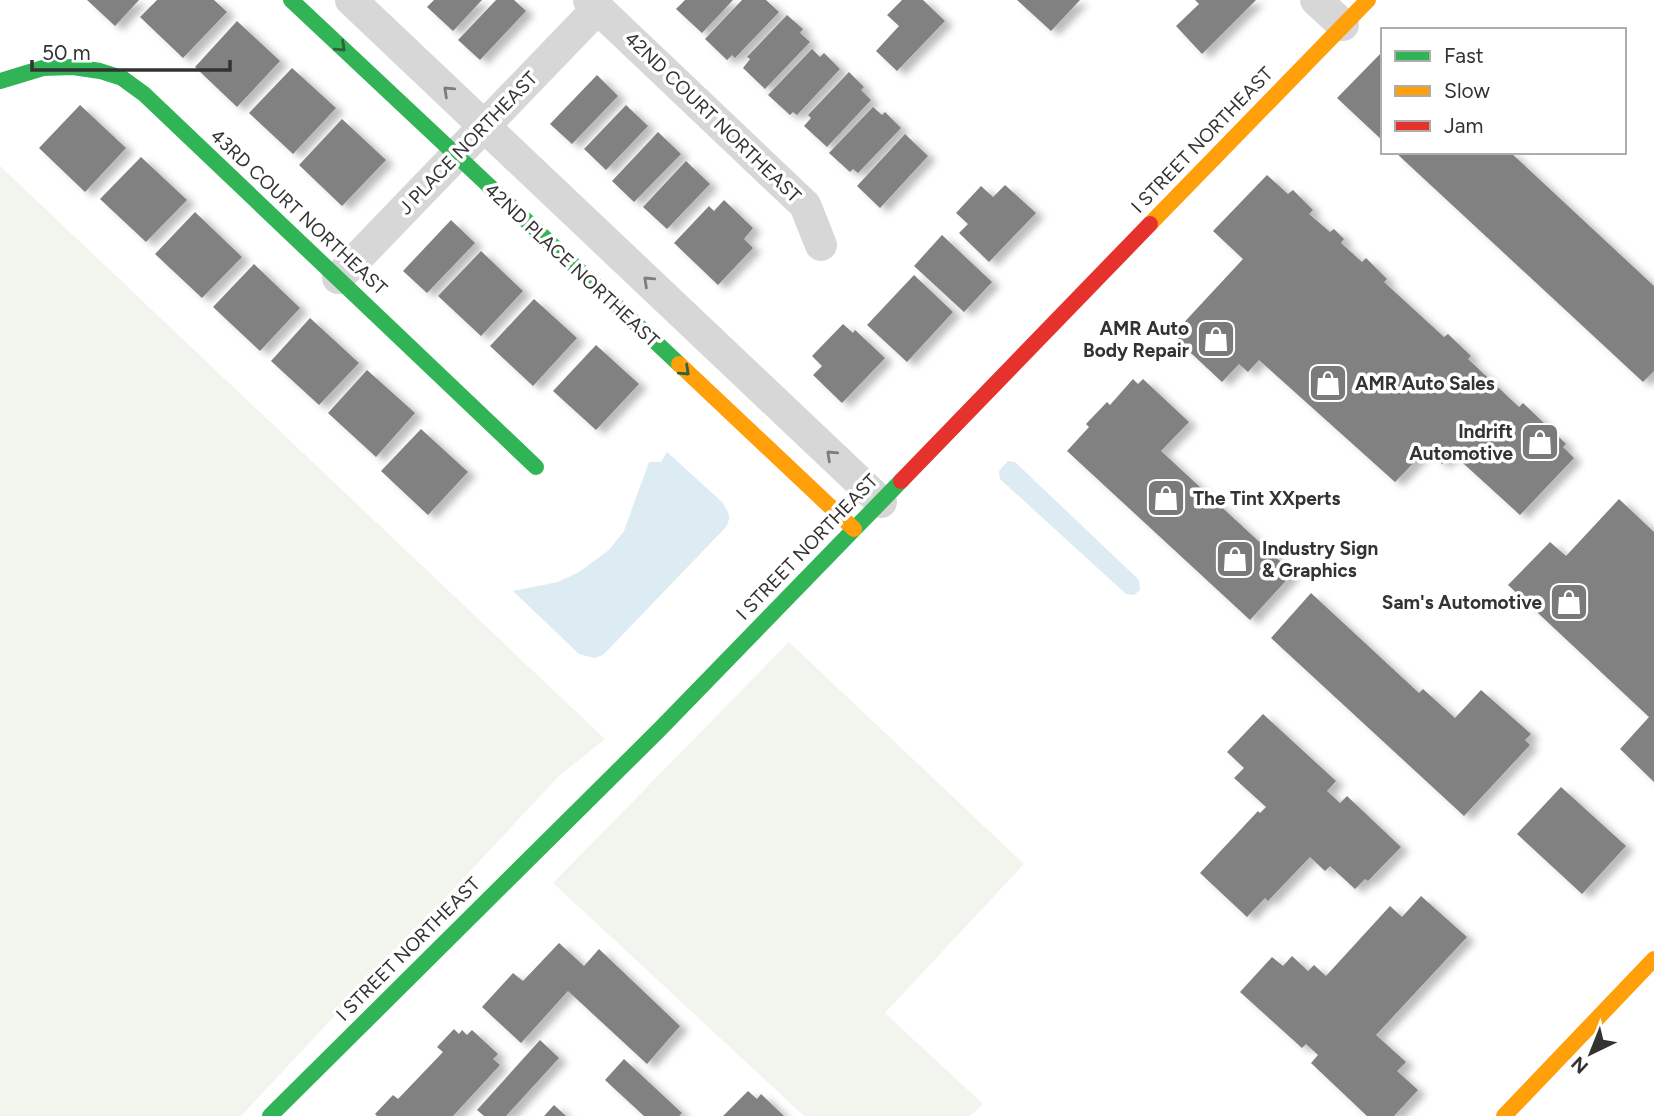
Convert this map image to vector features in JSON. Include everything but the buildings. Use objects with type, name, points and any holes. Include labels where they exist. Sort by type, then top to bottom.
[{"type":"street","name":"42ND PLACE NORTHEAST","points":[[291,0],[854,529]]},
{"type":"street","name":"42ND PLACE NORTHEAST","points":[[351,0],[881,502]]},
{"type":"street","points":[[1316,0],[1343,25]]},
{"type":"street","name":"I STREET NORTHEAST","points":[[270,1116],[660,729],[1368,0]]},
{"type":"street","name":"J PLACE NORTHEAST","points":[[338,278],[484,126],[593,4]]},
{"type":"street","name":"42ND COURT NORTHEAST","points":[[593,4],[805,205],[821,245]]},
{"type":"street","name":"43RD COURT NORTHEAST","points":[[0,82],[43,68],[73,67],[122,78],[144,94],[536,467]]},
{"type":"street","points":[[1504,1116],[1654,959]]},
{"type":"shaded area","points":[[0,166],[605,739],[560,775],[241,1116],[0,1116]]},
{"type":"shaded area","points":[[667,452],[722,502],[729,515],[727,524],[603,655],[594,658],[579,654],[513,591],[558,582],[579,572],[609,550],[624,531],[649,462],[661,462]]},
{"type":"shaded area","points":[[1008,461],[1015,462],[1139,580],[1140,590],[1134,595],[1126,594],[1000,479],[999,471]]},
{"type":"shaded area","points":[[789,642],[1024,864],[885,1013],[983,1104],[970,1116],[804,1116],[553,883]]},
{"type":"traffic: fast","points":[[291,0],[679,364]]},
{"type":"traffic: fast","points":[[0,81],[43,68],[73,67],[122,78],[144,94],[536,467]]},
{"type":"traffic: fast","points":[[270,1116],[660,729],[901,481]]},
{"type":"traffic: slow","points":[[1150,224],[1368,0]]},
{"type":"traffic: slow","points":[[679,364],[854,529]]},
{"type":"traffic: slow","points":[[1504,1116],[1654,959]]},
{"type":"traffic: jam","points":[[901,481],[1150,224]]},
{"type":"place","name":"AMR Auto Body Repair","points":[[1216,339]]},
{"type":"place","name":"AMR Auto Sales","points":[[1328,383]]},
{"type":"place","name":"Indrift Automotive","points":[[1540,442]]},
{"type":"place","name":"The Tint XXperts","points":[[1166,498]]},
{"type":"place","name":"Industry Sign & Graphics","points":[[1235,559]]},
{"type":"place","name":"Sam's Automotive","points":[[1569,602]]}]
